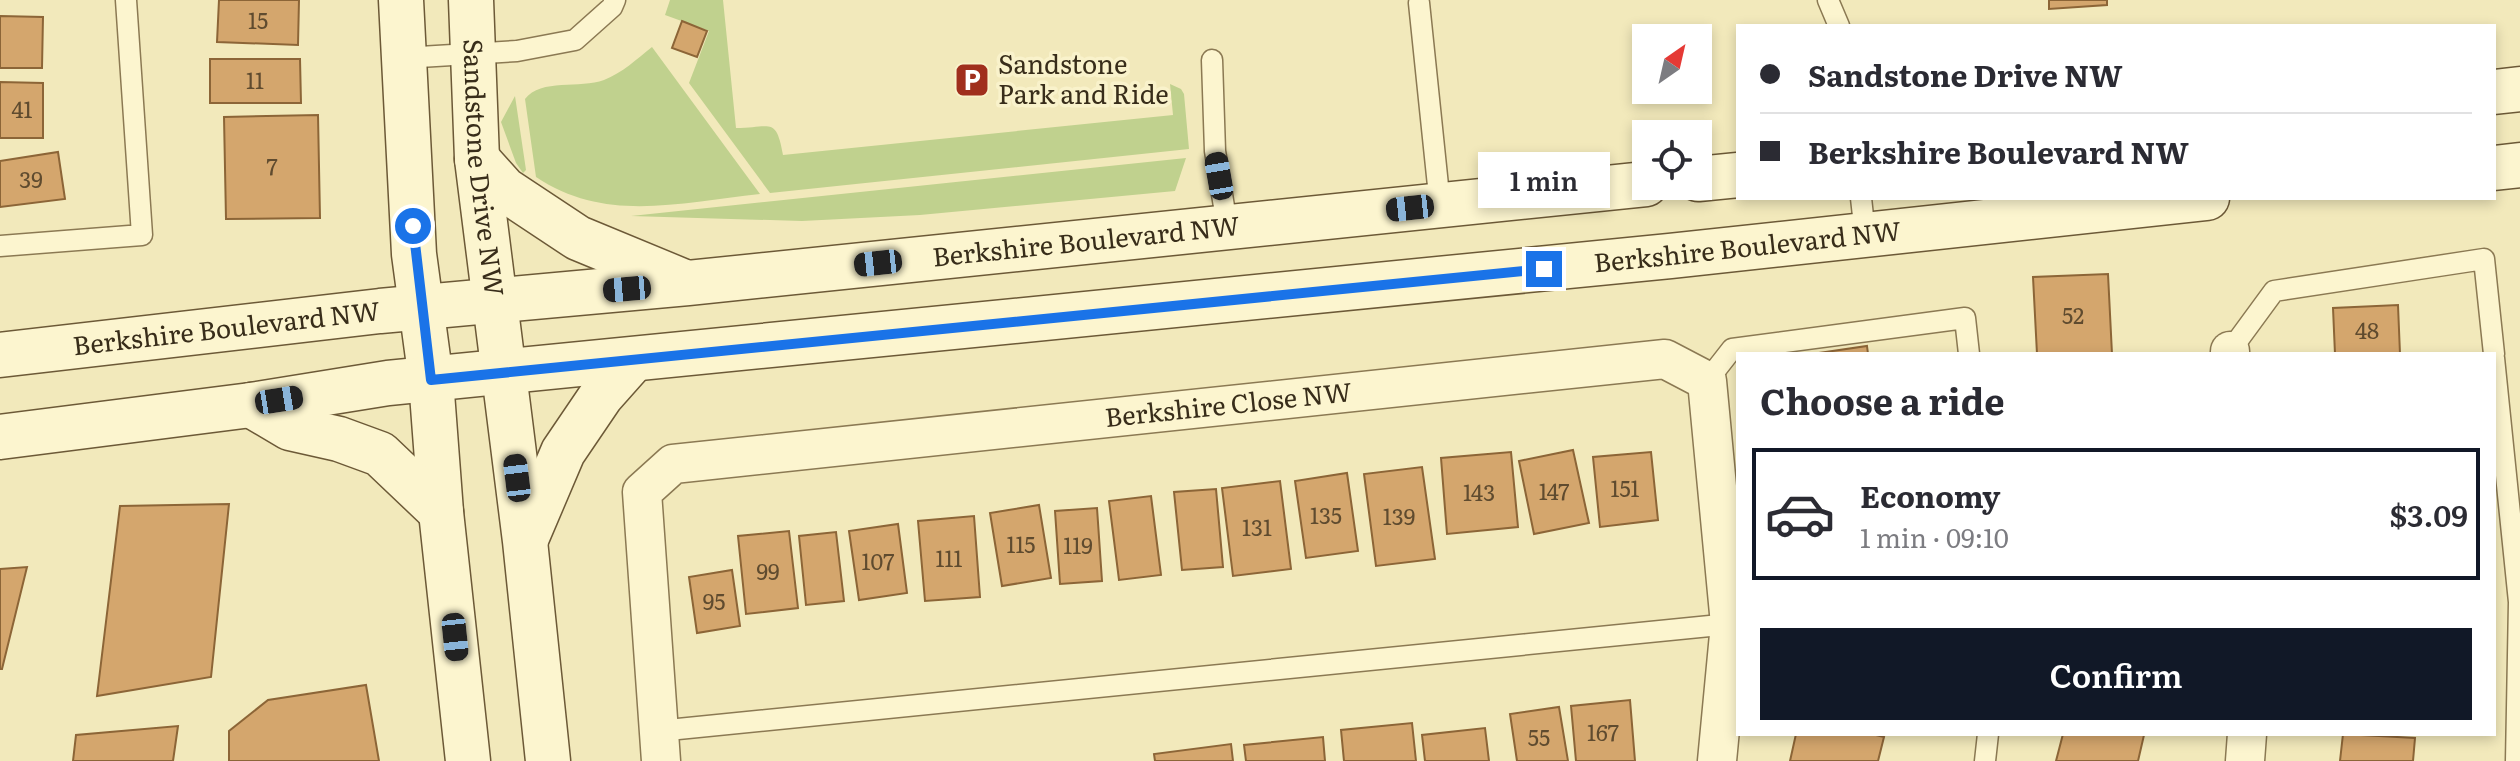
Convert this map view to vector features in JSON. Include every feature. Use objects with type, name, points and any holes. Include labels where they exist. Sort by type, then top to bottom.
[{"type":"main road","points":[[401,0],[414,254],[427,346],[468,761]]},
{"type":"main road","name":"Sandstone Drive NW","points":[[471,0],[477,159],[525,541],[548,761]]},
{"type":"main road","points":[[2496,92],[2520,89]]},
{"type":"main road","points":[[477,159],[504,189],[578,238],[688,283]]},
{"type":"main road","points":[[2496,168],[2520,165]]},
{"type":"main road","points":[[1712,178],[1736,175]]},
{"type":"main road","name":"Berkshire Boulevard NW","points":[[0,437],[251,405],[388,383],[427,346],[498,336],[688,283],[1632,185]]},
{"type":"main road","name":"Berkshire Boulevard NW","points":[[0,355],[380,311],[427,346],[498,336],[633,360],[1863,216],[2169,200]]},
{"type":"main road","points":[[525,541],[563,452],[601,396],[633,360]]},
{"type":"main road","points":[[251,405],[290,428],[339,439],[380,454],[441,512]]},
{"type":"street","name":"Berkshire Close NW","points":[[659,746],[642,492],[673,464],[1665,359],[1707,381]]},
{"type":"street","points":[[1707,381],[1730,624],[1717,761]]},
{"type":"street","points":[[2245,761],[2247,736]]},
{"type":"lane","points":[[0,246],[142,235],[126,0]]},
{"type":"lane","points":[[403,58],[517,51],[575,40],[612,7],[615,0]]},
{"type":"lane","points":[[1828,0],[1838,24]]},
{"type":"lane","points":[[1419,3],[1440,205]]},
{"type":"lane","points":[[1212,60],[1215,151],[1227,225]]},
{"type":"lane","points":[[2230,352],[2274,291],[2484,259],[2494,352]]},
{"type":"lane","points":[[1707,381],[1732,349],[1965,318],[1969,352]]},
{"type":"lane","points":[[2496,376],[2519,602],[2516,761]]},
{"type":"lane","points":[[659,746],[1730,624]]},
{"type":"lane","points":[[1985,761],[1988,736]]},
{"type":"green space","points":[[670,0],[723,0],[736,128],[764,126],[774,129],[783,155],[1173,115],[1170,84],[1184,94],[1189,149],[770,193],[689,83],[709,31],[665,15]]},
{"type":"green space","points":[[652,47],[760,194],[673,205],[617,205],[589,201],[562,192],[536,177],[525,99],[541,88],[604,80],[623,70]]},
{"type":"green space","points":[[515,96],[526,170],[523,173],[516,163],[501,122]]},
{"type":"green space","points":[[1186,158],[1175,191],[920,215],[802,221],[631,216]]},
{"type":"building","points":[[219,0],[299,0],[298,45],[217,42]]},
{"type":"building","points":[[2049,0],[2107,0],[2107,5],[2049,9]]},
{"type":"building","points":[[0,16],[43,17],[42,68],[0,68]]},
{"type":"building","points":[[682,21],[707,31],[697,57],[672,48]]},
{"type":"building","points":[[210,59],[300,59],[301,103],[210,103]]},
{"type":"building","points":[[0,82],[43,83],[43,138],[0,138]]},
{"type":"building","points":[[318,115],[320,218],[226,219],[224,117]]},
{"type":"building","points":[[58,152],[65,199],[0,207],[0,161]]},
{"type":"building","points":[[2108,274],[2112,352],[2037,352],[2033,277]]},
{"type":"building","points":[[2398,305],[2400,352],[2335,352],[2333,308]]},
{"type":"building","points":[[1867,346],[1868,352],[1826,352]]},
{"type":"building","points":[[1573,450],[1589,523],[1534,534],[1519,461]]},
{"type":"building","points":[[1511,452],[1518,527],[1447,534],[1441,458]]},
{"type":"building","points":[[1651,452],[1658,520],[1600,527],[1593,457]]},
{"type":"building","points":[[1422,467],[1435,559],[1376,566],[1364,474]]},
{"type":"building","points":[[1347,473],[1358,551],[1306,558],[1295,481]]},
{"type":"building","points":[[1280,481],[1291,569],[1233,576],[1222,488]]},
{"type":"building","points":[[1216,489],[1223,567],[1182,570],[1174,492]]},
{"type":"building","points":[[1151,496],[1161,575],[1119,580],[1109,501]]},
{"type":"building","points":[[229,504],[211,677],[97,696],[120,506]]},
{"type":"building","points":[[1039,505],[1051,578],[1002,586],[990,513]]},
{"type":"building","points":[[1097,508],[1102,581],[1060,584],[1055,511]]},
{"type":"building","points":[[974,516],[980,597],[925,601],[918,521]]},
{"type":"building","points":[[898,524],[907,593],[859,600],[849,531]]},
{"type":"building","points":[[789,531],[798,608],[746,614],[738,536]]},
{"type":"building","points":[[836,532],[844,601],[806,605],[799,536]]},
{"type":"building","points":[[27,567],[2,669],[0,669],[0,569]]},
{"type":"building","points":[[732,570],[740,626],[697,633],[689,577]]},
{"type":"building","points":[[366,685],[379,761],[229,761],[229,731],[268,700]]},
{"type":"building","points":[[1630,700],[1635,761],[1576,761],[1571,706]]},
{"type":"building","points":[[1559,707],[1568,761],[1517,761],[1510,714]]},
{"type":"building","points":[[1412,723],[1416,761],[1344,761],[1341,730]]},
{"type":"building","points":[[178,726],[173,761],[73,761],[76,735]]},
{"type":"building","points":[[1485,728],[1489,761],[1425,761],[1422,735]]},
{"type":"building","points":[[1796,736],[1884,737],[1878,761],[1790,761]]},
{"type":"building","points":[[2062,736],[2144,736],[2138,761],[2056,761]]},
{"type":"building","points":[[2343,736],[2415,738],[2413,761],[2340,761]]},
{"type":"building","points":[[1323,737],[1325,761],[1246,761],[1244,745]]},
{"type":"building","points":[[1231,744],[1233,761],[1155,761],[1154,754]]},
{"type":"place","name":"Sandstone Park and Ride","points":[[972,80]]},
{"type":"route","points":[[413,226],[431,380],[1544,269]]}]
